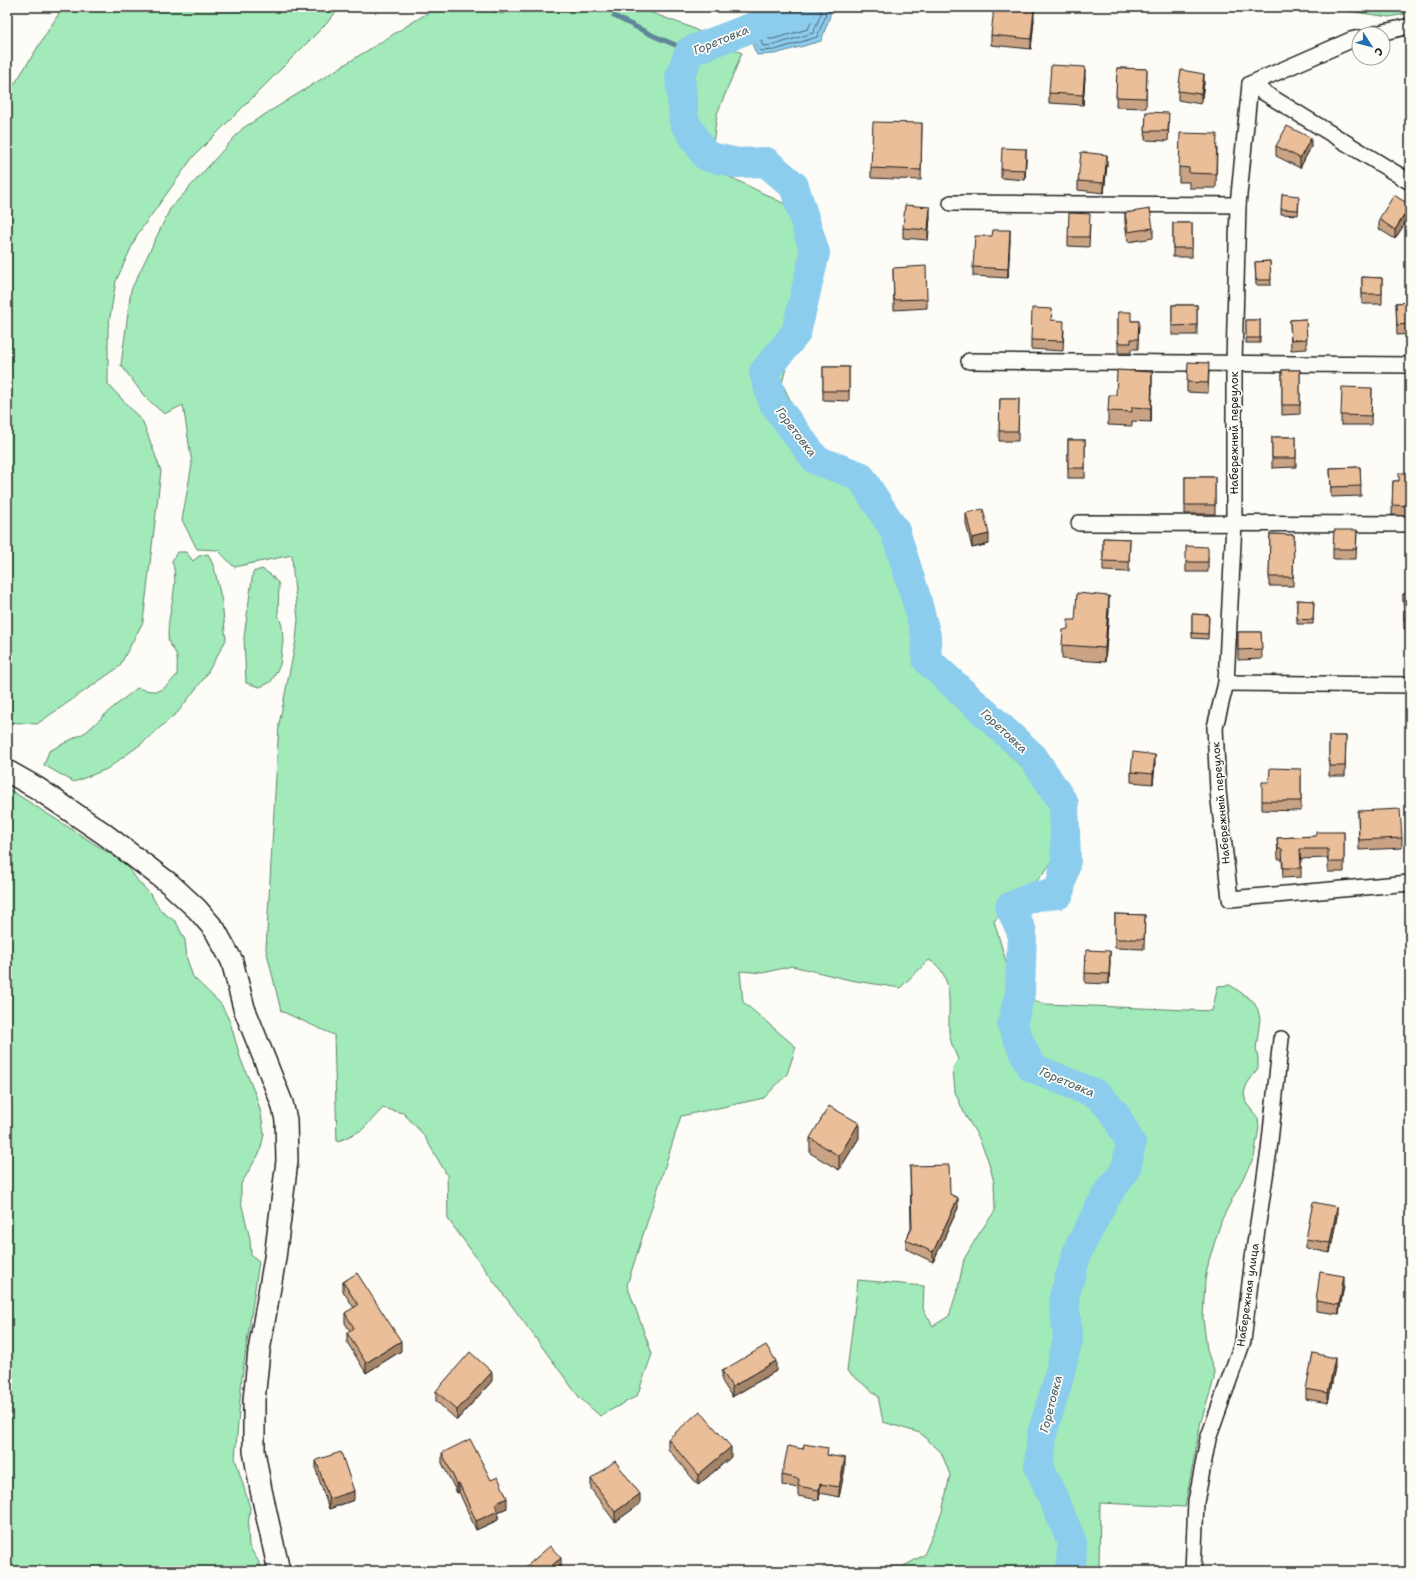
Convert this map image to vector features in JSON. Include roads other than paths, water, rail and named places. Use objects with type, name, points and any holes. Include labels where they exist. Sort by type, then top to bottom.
[{"type":"street","points":[[1391,30],[1410,26]]},
{"type":"street","points":[[1250,84],[1351,40]]},
{"type":"street","points":[[1250,84],[1410,182]]},
{"type":"street","name":"Набережный переулок","points":[[1250,84],[1238,204],[1234,363],[1234,523],[1226,683],[1215,727],[1218,791],[1230,899],[1410,883]]},
{"type":"street","points":[[951,203],[1238,204]]},
{"type":"street","points":[[969,361],[1410,365]]},
{"type":"street","points":[[1079,523],[1410,524]]},
{"type":"street","points":[[1226,683],[1410,685]]},
{"type":"street","points":[[7,771],[37,788],[103,833],[164,879],[215,930],[232,961],[244,1008],[282,1103],[286,1120],[287,1161],[274,1258],[259,1351],[254,1400],[254,1451],[279,1571]]},
{"type":"street","name":"Набережная улица","points":[[1193,1571],[1196,1502],[1208,1439],[1243,1341],[1254,1250],[1269,1150],[1281,1039]]},
{"type":"water","points":[[780,7],[830,7],[830,16],[821,41],[775,54],[757,55],[751,42],[759,17]]},
{"type":"waterway","name":"Горетовка","points":[[806,7],[690,51],[680,76],[684,121],[706,156],[737,163],[766,162],[794,186],[815,253],[796,333],[764,372],[773,402],[816,460],[860,476],[895,531],[926,636],[927,660],[1033,757],[1064,804],[1066,860],[1059,894],[1035,896],[1010,907],[1022,932],[1020,993],[1012,1025],[1031,1067],[1098,1095],[1114,1112],[1131,1144],[1126,1169],[1106,1196],[1078,1250],[1064,1297],[1068,1339],[1056,1388],[1042,1434],[1039,1466],[1072,1542],[1071,1566],[1069,1571]]},
{"type":"waterway","points":[[614,16],[654,36],[690,51]]}]
